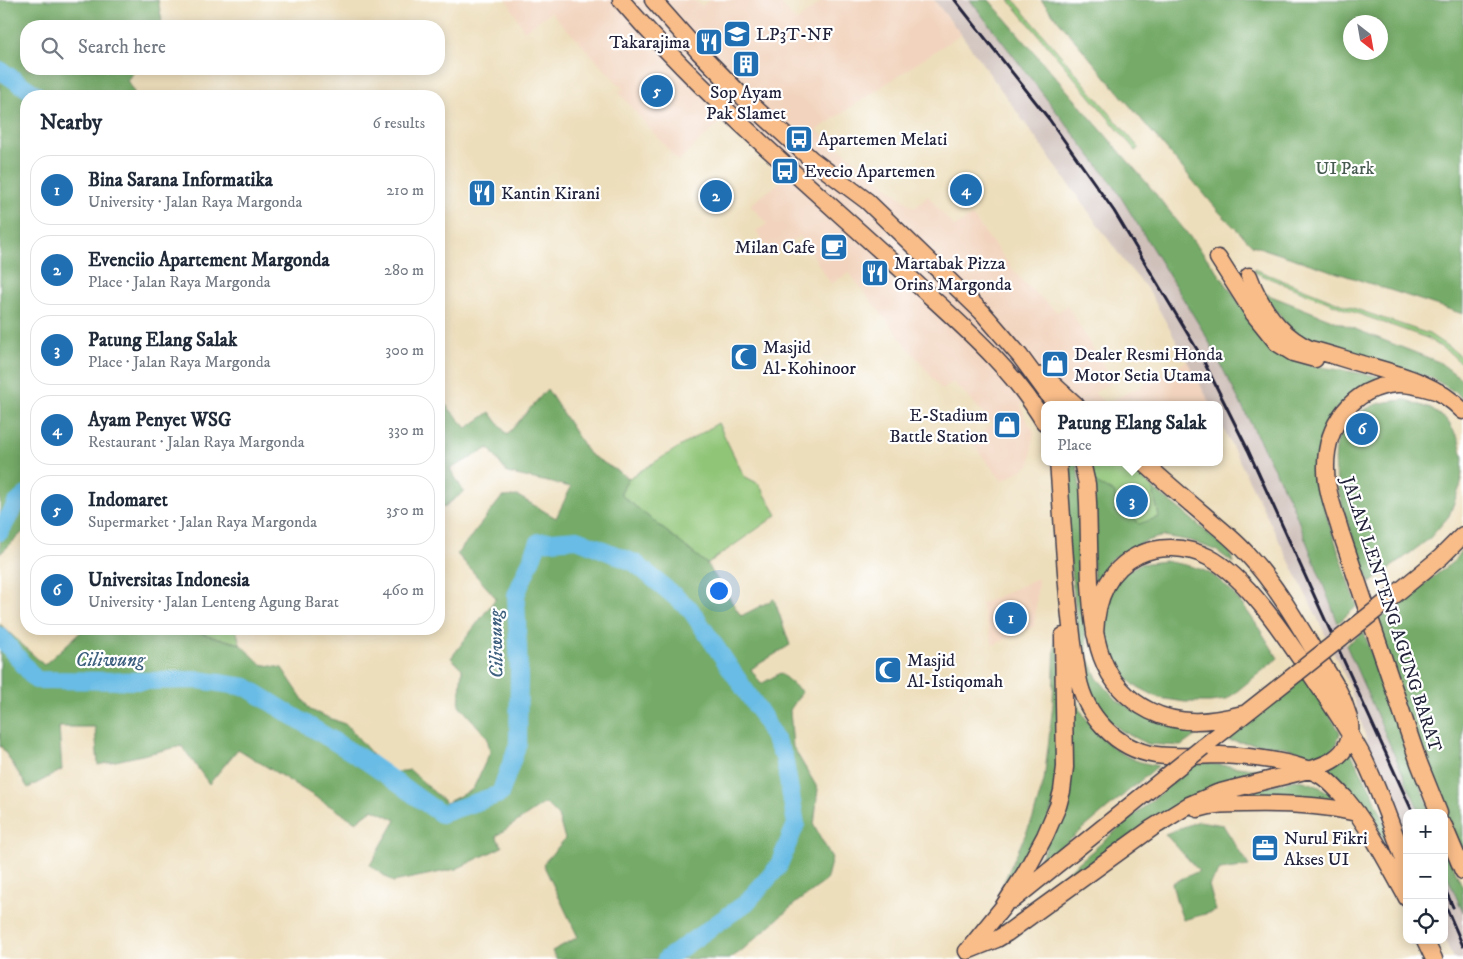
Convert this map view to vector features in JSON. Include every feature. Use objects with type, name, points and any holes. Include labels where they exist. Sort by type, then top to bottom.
[{"type":"main road","points":[[621,0],[665,49],[727,109],[985,348],[1031,399],[1041,417]]},
{"type":"main road","points":[[653,0],[699,52],[743,97],[811,159],[867,201],[982,312],[1020,356],[1053,401]]},
{"type":"main road","points":[[1218,258],[1253,313],[1282,347],[1300,356],[1346,367],[1371,367]]},
{"type":"main road","points":[[1249,276],[1263,307],[1293,339],[1310,349],[1405,377],[1438,392],[1463,411]]},
{"type":"main road","points":[[1020,356],[1071,401]]},
{"type":"main road","name":"JALAN LENTENG AGUNG BARAT","points":[[1437,809],[1419,763],[1341,533],[1331,499],[1326,469],[1327,448],[1333,428],[1344,412],[1359,398],[1378,388],[1397,384],[1418,386],[1438,392]]},
{"type":"main road","points":[[964,955],[1003,907],[1024,874],[1045,836],[1058,806],[1062,791],[1065,767],[1063,618],[1065,571],[1058,466]]},
{"type":"main road","points":[[1083,466],[1087,484],[1091,607],[1095,634],[1102,660],[1111,676],[1123,692],[1137,703],[1164,716],[1181,721],[1208,721],[1243,714]]},
{"type":"main road","points":[[964,955],[1007,933],[1172,815],[1217,793],[1309,770],[1328,763],[1339,755],[1346,746],[1350,733],[1348,716],[1339,693],[1267,577],[1226,533],[1148,466]]},
{"type":"main road","points":[[1003,907],[1442,557],[1463,535]]},
{"type":"main road","points":[[1095,634],[1096,613],[1105,588],[1114,574],[1128,561],[1143,553],[1166,548],[1182,549],[1206,556],[1232,573],[1255,598],[1294,650],[1350,733],[1392,824],[1403,856]]},
{"type":"main road","points":[[1065,571],[1079,685],[1090,710],[1113,737],[1135,749],[1156,755],[1245,756],[1266,759],[1309,770],[1322,776],[1333,784],[1357,813],[1375,840],[1403,891]]},
{"type":"main road","points":[[1130,844],[1191,811],[1218,805],[1291,804],[1334,808],[1357,813]]},
{"type":"main road","points":[[1448,835],[1463,871]]},
{"type":"main road","points":[[1427,944],[1434,959]]},
{"type":"main road","points":[[1435,944],[1441,959]]},
{"type":"shaded area","points":[[507,0],[693,0],[702,6],[709,0],[778,0],[796,22],[823,0],[934,0],[961,34],[817,130],[914,208],[928,196],[954,227],[972,216],[1022,281],[1057,312],[1067,306],[1113,381],[1094,393],[1103,401],[1073,401],[1052,382],[1021,405],[1026,420],[1034,431],[1030,465],[1002,481],[971,442],[993,424],[953,382],[942,390],[849,273],[831,284],[800,236],[772,255],[756,231],[767,224],[750,205],[784,179],[771,166],[722,121],[678,161],[618,92],[623,89],[551,12],[524,31]]},
{"type":"shaded area","points":[[934,0],[970,0],[1114,186],[1206,336],[1291,502],[1346,645],[1418,809],[1403,809],[1403,840],[1385,797],[1349,685],[1223,428],[1223,401],[1209,401],[1149,291],[1126,264],[961,34]]},
{"type":"shaded area","points":[[1188,361],[1209,401],[1112,401]]},
{"type":"shaded area","points":[[1038,578],[1035,626],[993,645],[981,604]]},
{"type":"shaded area","points":[[1448,878],[1463,912],[1463,959],[1453,959],[1447,944]]},
{"type":"green space","points":[[0,0],[158,0],[162,20],[20,20],[20,75],[132,75],[127,80],[133,90],[20,90],[20,535],[0,554]]},
{"type":"green space","points":[[970,0],[989,0],[1146,182],[1214,267],[1256,327],[1309,365],[1402,380],[1356,393],[1334,411],[1321,436],[1317,467],[1323,505],[1357,606],[1338,623],[1291,502],[1206,336],[1114,186]]},
{"type":"green space","points":[[1009,0],[1014,0],[1139,148],[1136,151]]},
{"type":"green space","name":"UI Park","points":[[1041,0],[1463,0],[1463,314],[1252,245],[1220,213]]},
{"type":"green space","points":[[1254,269],[1344,305],[1429,334],[1463,359],[1463,365],[1450,353],[1427,338],[1342,308],[1254,272]]},
{"type":"green space","points":[[1261,292],[1439,362],[1463,380],[1463,400],[1458,394],[1432,378],[1301,343]]},
{"type":"green space","points":[[547,389],[589,454],[629,478],[620,494],[707,564],[741,616],[774,599],[790,645],[751,669],[761,684],[780,673],[802,692],[790,710],[793,747],[818,789],[814,826],[832,858],[826,881],[797,902],[740,952],[729,959],[556,959],[552,951],[578,937],[543,864],[565,839],[558,816],[545,803],[496,836],[502,847],[456,869],[393,882],[370,865],[396,820],[373,809],[356,822],[238,749],[209,784],[182,746],[98,765],[95,727],[59,727],[62,770],[28,788],[0,747],[0,624],[44,665],[77,635],[208,635],[240,644],[261,664],[282,668],[310,710],[347,725],[378,761],[392,773],[410,770],[446,803],[473,789],[490,752],[487,737],[459,705],[462,669],[451,658],[496,598],[457,554],[502,497],[518,496],[556,518],[571,487],[507,473],[489,448],[450,469],[464,492],[445,506],[445,404],[467,428],[490,412],[507,435]]},
{"type":"green space","points":[[1406,400],[1431,409],[1447,420],[1459,440],[1463,458],[1461,484],[1449,516],[1429,539],[1370,583],[1340,496],[1335,460],[1337,443],[1340,435],[1353,418],[1368,408],[1392,401]]},
{"type":"green space","points":[[718,423],[744,476],[759,484],[777,515],[707,564],[620,494],[629,478]]},
{"type":"green space","points":[[1059,466],[1077,466],[1081,496],[1085,627],[1088,657],[1097,678],[1117,700],[1144,716],[1209,726],[1181,746],[1148,744],[1122,731],[1104,717],[1088,693],[1082,668]]},
{"type":"green space","points":[[1087,466],[1130,466],[1153,489],[1159,517],[1139,524],[1116,512],[1090,480]]},
{"type":"green space","points":[[1090,480],[1115,493],[1116,512],[1129,510],[1139,524],[1159,517],[1153,489],[1230,552],[1233,563],[1217,551],[1192,541],[1163,536],[1146,541],[1112,558],[1100,573],[1094,588]]},
{"type":"green space","points":[[1463,547],[1463,854],[1448,822],[1448,809],[1442,809],[1372,625],[1454,561]]},
{"type":"green space","points":[[1164,561],[1199,569],[1219,580],[1239,600],[1278,658],[1226,700],[1185,702],[1159,698],[1134,685],[1116,668],[1109,648],[1105,626],[1108,594],[1121,574],[1140,564]]},
{"type":"green space","points":[[1364,632],[1382,686],[1429,809],[1418,809],[1346,645]]},
{"type":"green space","points":[[208,635],[238,635],[240,644]]},
{"type":"green space","points":[[1055,636],[1059,636],[1060,725],[1056,791],[1046,827],[1004,897],[1000,890],[1033,818],[1044,781],[1053,704]]},
{"type":"green space","points":[[1304,674],[1340,732],[1337,744],[1327,753],[1314,756],[1285,747],[1221,740]]},
{"type":"green space","points":[[1071,691],[1089,723],[1114,748],[1135,760],[1158,766],[1033,871],[1046,848]]},
{"type":"green space","points":[[1350,751],[1373,794],[1403,869],[1403,876],[1365,805],[1344,781],[1320,770]]},
{"type":"green space","points":[[1197,762],[1254,769],[1283,769],[1232,783],[999,930]]},
{"type":"green space","points":[[1295,780],[1308,782],[1344,802],[1218,798]]},
{"type":"green space","points":[[1199,821],[1223,825],[1249,866],[1220,870],[1209,885],[1216,911],[1183,920],[1172,883],[1199,871],[1165,834]]},
{"type":"green space","points":[[1448,854],[1463,888],[1463,912],[1448,878]]},
{"type":"waterway","name":"Ciliwung","points":[[0,70],[29,90]]},
{"type":"waterway","name":"Ciliwung","points":[[0,532],[20,500]]},
{"type":"waterway","name":"Ciliwung","points":[[0,636],[36,680],[199,680],[246,687],[366,761],[441,814],[500,794],[518,744],[519,672],[516,595],[539,542],[577,539],[635,563],[690,609],[762,715],[784,757],[796,824],[778,867],[746,903],[666,959]]},
{"type":"railway","points":[[955,0],[1049,119],[1114,211],[1201,356],[1248,450],[1411,809]]},
{"type":"railway","points":[[1448,896],[1453,907]]},
{"type":"railway","points":[[1448,911],[1463,946]]},
{"type":"place","name":"LP3T-NF","points":[[737,34]]},
{"type":"place","name":"Takarajima","points":[[709,42]]},
{"type":"place","name":"Sop Ayam Pak Slamet","points":[[746,64]]},
{"type":"place","name":"Indomaret","points":[[657,91]]},
{"type":"place","name":"Apartemen Melati","points":[[799,139]]},
{"type":"place","name":"Evecio Apartemen","points":[[785,171]]},
{"type":"place","name":"Ayam Penyet WSG","points":[[966,190]]},
{"type":"place","name":"Kantin Kirani","points":[[482,193]]},
{"type":"place","name":"Evenciio Apartement Margonda","points":[[716,196]]},
{"type":"place","name":"Milan Cafe","points":[[834,247]]},
{"type":"place","name":"Martabak Pizza Orins Margonda","points":[[875,273]]},
{"type":"place","name":"Masjid Al-Kohinoor","points":[[744,357]]},
{"type":"place","name":"Dealer Resmi Honda Motor Setia Utama","points":[[1055,364]]},
{"type":"place","name":"E-Stadium Battle Station","points":[[1007,425]]},
{"type":"place","name":"Universitas Indonesia","points":[[1362,429]]},
{"type":"place","name":"Patung Elang Salak","points":[[1132,501]]},
{"type":"place","name":"Bina Sarana Informatika","points":[[1011,618]]},
{"type":"place","name":"Masjid Al-Istiqomah","points":[[888,670]]},
{"type":"place","name":"Nurul Fikri Akses UI","points":[[1265,848]]}]
